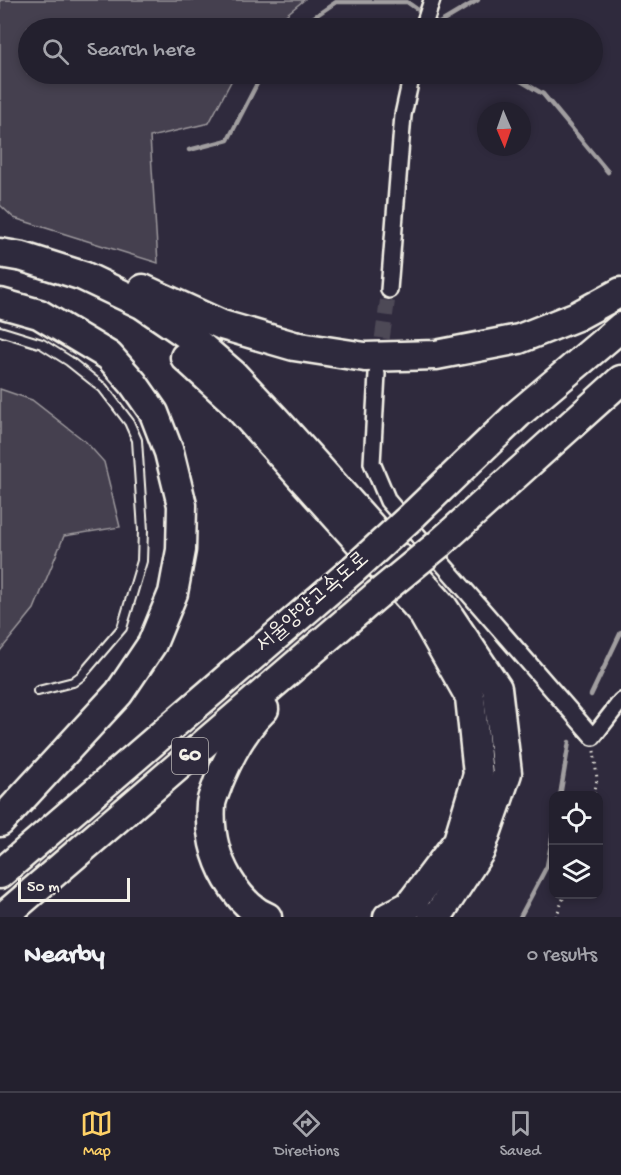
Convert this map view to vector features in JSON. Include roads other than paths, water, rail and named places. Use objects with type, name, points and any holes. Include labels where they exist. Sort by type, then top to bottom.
[{"type":"highway","points":[[0,236],[74,258],[222,325],[294,346],[365,357],[436,355],[519,339],[577,316],[621,292]]},
{"type":"highway","points":[[0,253],[24,257],[83,276],[142,304],[189,336],[233,374],[443,607],[497,688],[507,773],[480,851],[439,914],[433,917]]},
{"type":"highway","points":[[0,271],[81,295],[134,321],[179,352],[231,399],[422,612],[471,697],[478,774],[458,841],[409,906],[388,917]]},
{"type":"highway","points":[[0,303],[39,314],[110,356],[154,413],[169,452],[182,505],[180,550],[173,593],[152,644],[119,693],[0,822]]},
{"type":"highway","name":"서울양양고속도로","points":[[0,874],[354,569],[518,414],[621,327]]},
{"type":"highway","name":"서울양양고속도로","points":[[3,917],[439,544],[621,380]]},
{"type":"highway","points":[[267,917],[259,914],[235,891],[220,865],[212,831],[211,802],[228,758],[253,719],[316,661],[377,595]]},
{"type":"street","points":[[426,18],[432,0]]},
{"type":"street","points":[[389,290],[403,115],[410,84]]},
{"type":"street","points":[[377,374],[372,463],[388,501],[592,737],[621,701]]},
{"type":"lane","points":[[0,331],[42,344],[69,361],[103,388],[129,422],[137,440],[144,530],[142,561],[122,628],[81,676],[73,682],[38,691]]},
{"type":"waterway","points":[[448,18],[478,0]]},
{"type":"waterway","points":[[313,18],[336,2],[407,2],[430,18]]},
{"type":"waterway","points":[[189,150],[228,140],[257,84]]},
{"type":"waterway","points":[[526,84],[543,94],[608,172]]},
{"type":"waterway","points":[[591,695],[621,632]]},
{"type":"waterway","points":[[561,791],[569,742]]},
{"type":"waterway","points":[[520,917],[547,866],[551,845]]},
{"type":"tunnel","points":[[379,361],[389,290]]}]
